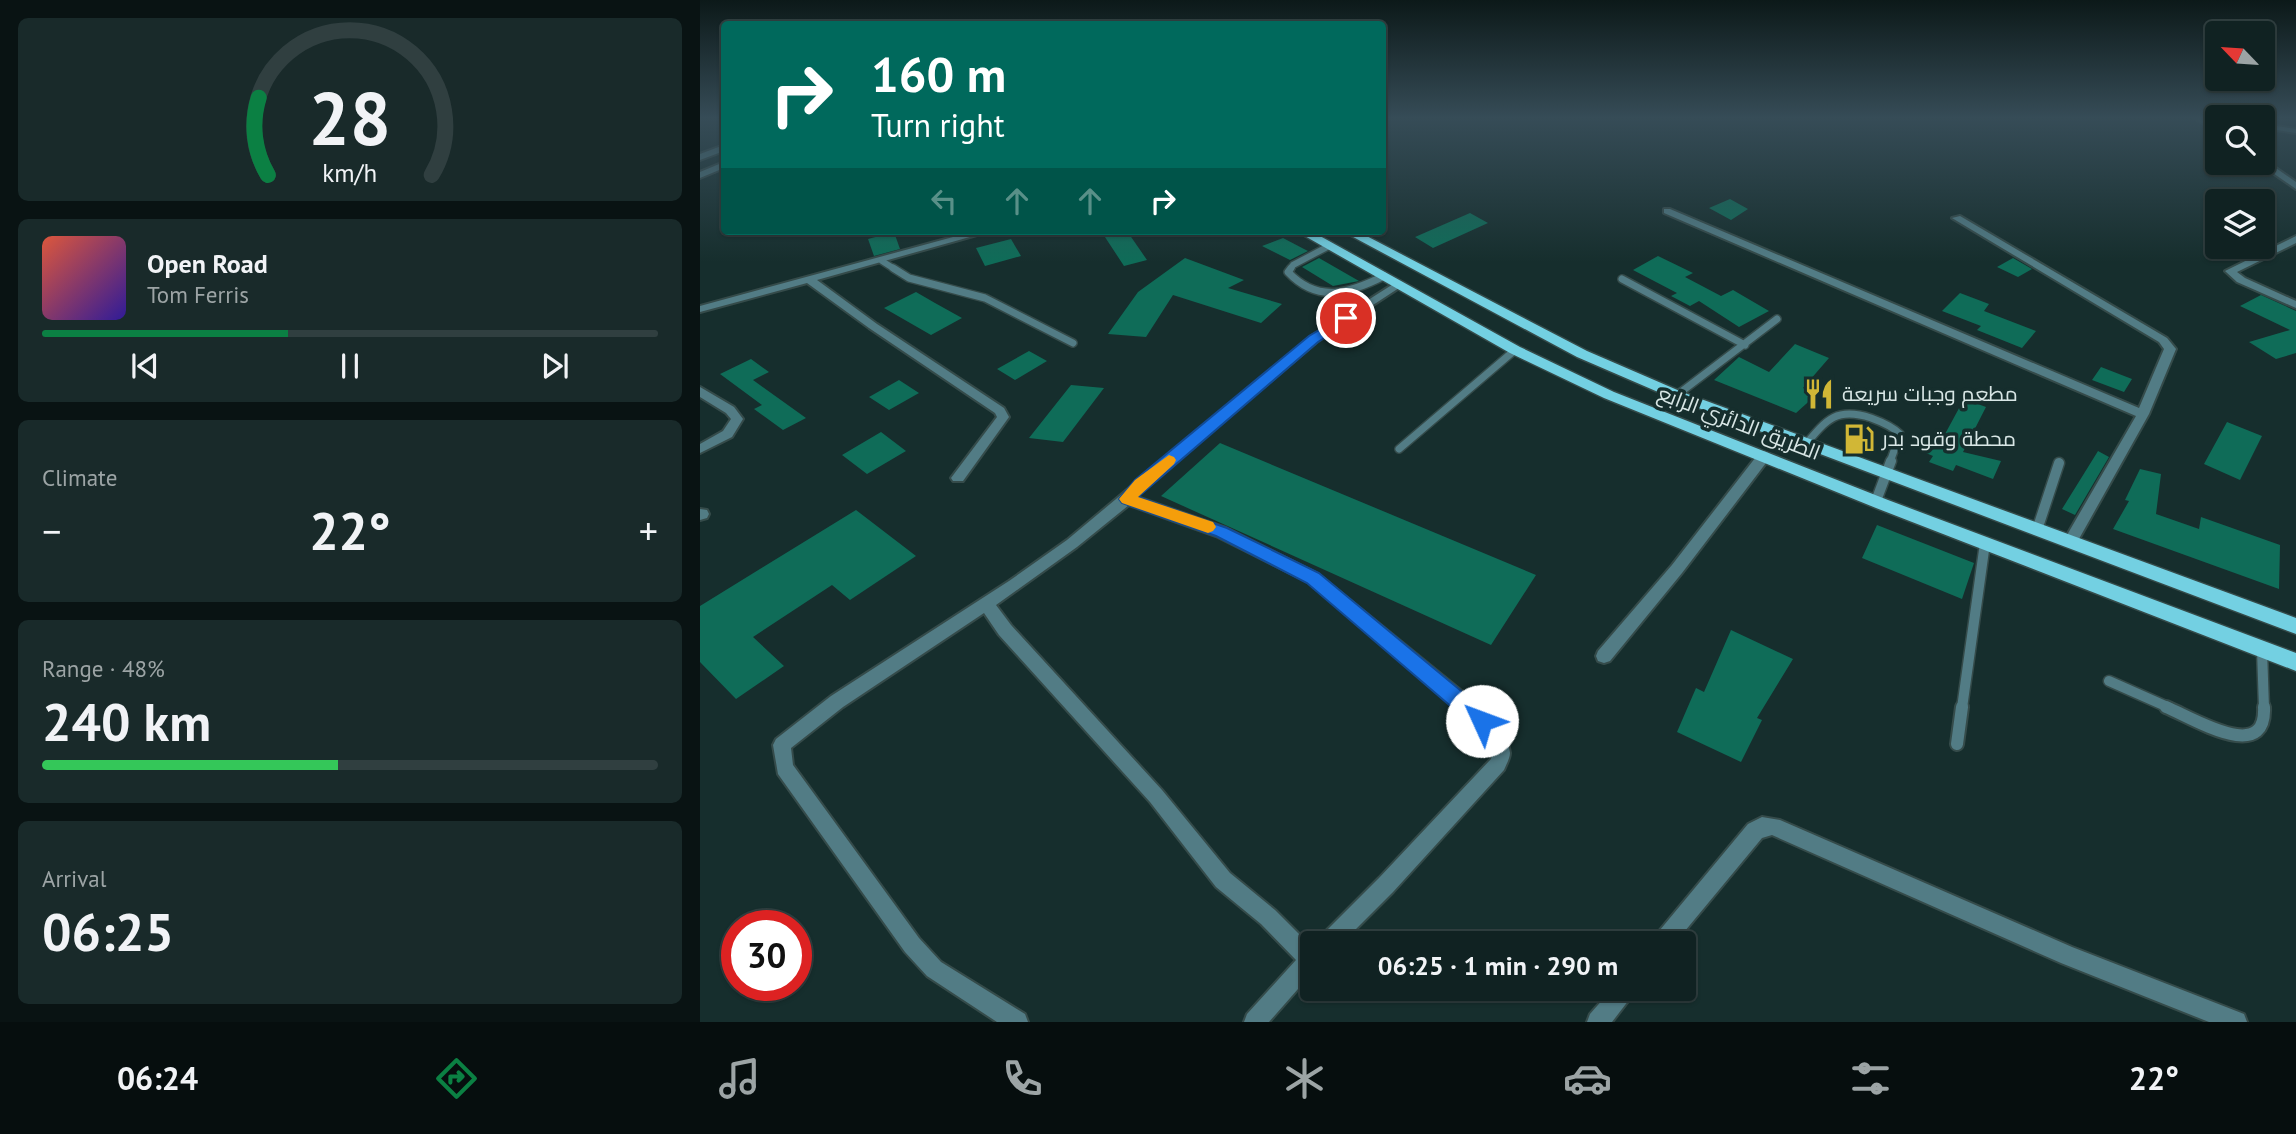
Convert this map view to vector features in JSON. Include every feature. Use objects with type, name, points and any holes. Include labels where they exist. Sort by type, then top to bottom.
[{"type":"main road","name":"الطريق الدائري الرابع","points":[[1308,235],[1515,350],[1665,419],[2296,662]]},
{"type":"main road","name":"الطريق الدائري الرابع","points":[[1356,235],[1582,354],[1677,395],[2296,625]]},
{"type":"street","points":[[700,175],[718,167]]},
{"type":"street","points":[[2275,171],[2296,186]]},
{"type":"street","points":[[1667,211],[2143,414]]},
{"type":"street","points":[[1957,218],[2141,325],[2163,340],[2170,349],[2169,357],[2143,414],[2070,542]]},
{"type":"street","points":[[700,309],[972,235]]},
{"type":"street","points":[[2296,239],[2230,271],[2241,280],[2296,305]]},
{"type":"street","points":[[810,280],[873,326],[1000,411],[1003,417],[958,478]]},
{"type":"street","points":[[1017,1022],[934,969],[912,946],[784,768],[782,745],[811,719],[986,603],[1104,520],[1140,484],[1314,339],[1391,280]]},
{"type":"street","points":[[700,391],[730,410],[737,419],[736,426],[727,434],[700,449]]},
{"type":"street","points":[[1604,656],[1677,569],[1764,456]]},
{"type":"street","points":[[1127,499],[1221,532],[1313,578],[1463,702],[1497,741],[1501,754],[1498,764],[1340,931]]},
{"type":"street","points":[[986,603],[1005,630],[1157,796],[1223,880],[1300,948]]},
{"type":"street","points":[[1672,931],[1755,831],[1762,826],[1773,827],[2068,956],[2236,1022]]},
{"type":"street","points":[[1255,1022],[1300,972]]},
{"type":"street","points":[[1598,1022],[1615,1001]]},
{"type":"lane","points":[[1329,246],[1293,265],[1288,272],[1292,277],[1323,292],[1336,295],[1391,280]]},
{"type":"lane","points":[[882,261],[909,278],[985,298],[1073,343]]},
{"type":"lane","points":[[1622,279],[1745,345]]},
{"type":"lane","points":[[1677,395],[1777,319]]},
{"type":"lane","points":[[1399,449],[1515,350]]},
{"type":"lane","points":[[1806,444],[1824,422],[1838,414],[1855,412],[1892,425],[1900,434],[1876,501]]},
{"type":"lane","points":[[2038,530],[2059,463]]},
{"type":"lane","points":[[1957,744],[1985,543]]},
{"type":"lane","points":[[2109,681],[2227,733],[2244,737],[2257,732],[2265,721],[2262,650]]},
{"type":"building","points":[[1730,199],[1748,209],[1731,220],[1709,208]]},
{"type":"building","points":[[1470,213],[1488,223],[1433,248],[1415,237]]},
{"type":"building","points":[[895,235],[900,249],[874,256],[868,239]]},
{"type":"building","points":[[1104,235],[1130,235],[1147,260],[1124,266]]},
{"type":"building","points":[[1283,238],[1308,251],[1290,260],[1262,246]]},
{"type":"building","points":[[1011,239],[1021,256],[985,266],[976,248]]},
{"type":"building","points":[[1658,256],[1693,273],[1685,277],[1721,296],[1733,290],[1769,311],[1739,327],[1699,301],[1690,306],[1671,296],[1677,293],[1633,270]]},
{"type":"building","points":[[1185,258],[1244,280],[1228,288],[1282,304],[1261,323],[1173,295],[1146,337],[1108,334],[1138,292]]},
{"type":"building","points":[[1319,258],[1359,281],[1333,286],[1302,267]]},
{"type":"building","points":[[2013,258],[2032,269],[2018,277],[1997,267]]},
{"type":"building","points":[[916,292],[962,318],[931,335],[884,308]]},
{"type":"building","points":[[1960,293],[1989,304],[1984,311],[2036,331],[2022,348],[1977,330],[1981,326],[1942,311]]},
{"type":"building","points":[[2261,295],[2296,311],[2296,353],[2276,359],[2249,342],[2290,330],[2240,306]]},
{"type":"building","points":[[1795,344],[1829,358],[1803,388],[1816,395],[1796,413],[1714,380],[1739,357],[1769,372]]},
{"type":"building","points":[[1029,351],[1047,361],[1015,380],[997,369]]},
{"type":"building","points":[[751,359],[769,372],[753,380],[806,418],[783,430],[754,409],[762,405],[720,374]]},
{"type":"building","points":[[2101,367],[2132,379],[2124,392],[2092,380]]},
{"type":"building","points":[[899,380],[919,393],[889,410],[869,397]]},
{"type":"building","points":[[1071,385],[1104,388],[1063,442],[1029,438]]},
{"type":"building","points":[[1964,399],[1986,407],[1963,452],[2001,461],[1993,479],[1956,465],[1953,471],[1929,462],[1933,456],[1926,453],[1929,445],[1938,447]]},
{"type":"building","points":[[2227,422],[2262,436],[2240,480],[2204,464]]},
{"type":"building","points":[[881,432],[906,451],[867,474],[842,455]]},
{"type":"building","points":[[1220,443],[1536,575],[1491,645],[1161,496]]},
{"type":"building","points":[[2098,451],[2109,457],[2075,515],[2062,509]]},
{"type":"building","points":[[2140,469],[2161,474],[2156,514],[2199,529],[2201,517],[2280,545],[2279,589],[2113,529],[2129,501],[2125,500]]},
{"type":"building","points":[[856,510],[916,556],[850,600],[832,585],[753,637],[784,666],[736,699],[700,662],[700,606]]},
{"type":"building","points":[[1877,525],[1974,563],[1962,599],[1862,558]]},
{"type":"building","points":[[1731,630],[1793,659],[1757,718],[1762,720],[1741,762],[1677,732],[1696,688],[1704,692]]},
{"type":"slow traffic","points":[[1169,460],[1140,484],[1127,499],[1174,513],[1208,527]]},
{"type":"place","name":"مطعم وجبات سريعة","points":[[1819,394]]},
{"type":"place","name":"محطة وقود بدر","points":[[1859,439]]},
{"type":"route","points":[[1346,318],[1314,339],[1140,484],[1127,499],[1174,513],[1221,532],[1313,578],[1463,702],[1482,721]]}]
